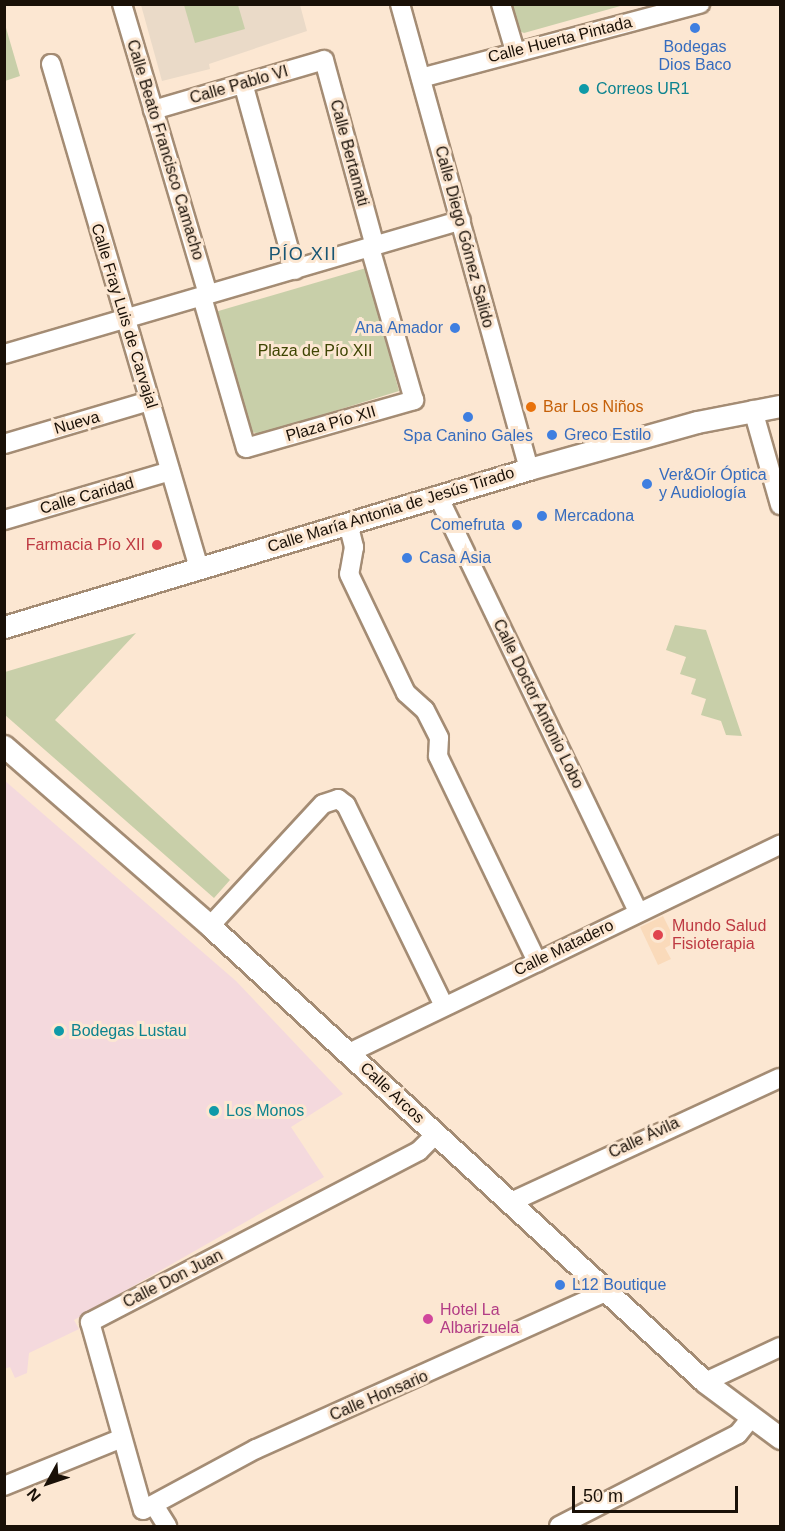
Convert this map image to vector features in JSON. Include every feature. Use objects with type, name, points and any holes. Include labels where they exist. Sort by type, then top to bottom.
[{"type":"street","name":"Calle Beato Francisco Camacho","points":[[122,4],[205,296]]},
{"type":"street","name":"Calle Diego Gómez Salido","points":[[400,4],[529,469]]},
{"type":"street","points":[[501,4],[515,51]]},
{"type":"street","name":"Calle Huerta Pintada","points":[[421,78],[657,10],[699,4]]},
{"type":"street","name":"Calle Pablo VI","points":[[153,110],[324,60]]},
{"type":"street","name":"Calle Bertamati","points":[[324,60],[372,247]]},
{"type":"street","name":"Calle Fray Luis de Carvajal","points":[[51,64],[123,320],[199,568]]},
{"type":"street","points":[[243,83],[295,270]]},
{"type":"street","points":[[4,354],[460,220]]},
{"type":"street","name":"Plaza Pío XII","points":[[205,296],[246,448],[414,400],[372,247]]},
{"type":"street","name":"Nueva","points":[[4,444],[149,401]]},
{"type":"street","name":"Calle María Antonia de Jesús Tirado","points":[[4,627],[529,469],[753,410],[780,406]]},
{"type":"street","points":[[753,410],[780,505]]},
{"type":"street","name":"Calle Caridad","points":[[4,520],[170,471]]},
{"type":"street","name":"Calle Doctor Antonio Lobo","points":[[438,496],[638,912]]},
{"type":"street","points":[[348,523],[354,547],[349,574],[406,693],[425,710],[439,738],[438,756],[537,962]]},
{"type":"street","name":"Calle Arcos","points":[[4,746],[210,926],[705,1382],[780,1438]]},
{"type":"street","points":[[210,926],[323,804],[338,799],[346,804],[444,1006]]},
{"type":"street","name":"Calle Matadero","points":[[349,1053],[780,845]]},
{"type":"street","name":"Calle Ávila","points":[[510,1203],[780,1078]]},
{"type":"street","name":"Calle Don Juan","points":[[154,1505],[143,1510],[90,1322],[419,1151],[436,1134]]},
{"type":"street","name":"Calle Honsario","points":[[154,1505],[256,1449],[606,1291]]},
{"type":"street","points":[[705,1382],[780,1347]]},
{"type":"street","points":[[559,1527],[738,1434],[751,1418]]},
{"type":"street","points":[[4,1486],[122,1438]]},
{"type":"street","points":[[154,1505],[167,1527]]},
{"type":"shaded area","points":[[141,5],[300,5],[307,31],[209,64],[210,69],[162,81]]},
{"type":"shaded area","name":"Bodegas Lustau","points":[[4,780],[236,981],[343,1094],[291,1127],[324,1177],[74,1320],[79,1329],[29,1353],[27,1373],[15,1378],[10,1367],[4,1369]]},
{"type":"shaded area","name":"Mundo Salud Fisioterapia","points":[[663,916],[676,942],[665,948],[671,959],[658,965],[640,927]]},
{"type":"green space","points":[[184,5],[238,5],[245,29],[195,43]]},
{"type":"green space","points":[[510,5],[624,5],[524,33],[517,30]]},
{"type":"green space","points":[[4,21],[20,76],[5,81],[4,81]]},
{"type":"green space","name":"Plaza de Pío XII","points":[[366,268],[399,391],[261,434],[251,432],[215,312]]},
{"type":"green space","points":[[675,625],[706,630],[742,736],[726,735],[721,721],[701,715],[706,699],[691,694],[696,679],[680,674],[686,657],[666,650]]},
{"type":"green space","points":[[136,633],[55,720],[230,880],[214,898],[5,715],[5,672]]},
{"type":"place","name":"Bodegas Dios Baco","points":[[695,28]]},
{"type":"place","name":"Correos UR1","points":[[584,89]]},
{"type":"place","name":"Ana Amador","points":[[455,328]]},
{"type":"place","name":"Bar Los Niños","points":[[531,407]]},
{"type":"place","name":"Spa Canino Gales","points":[[468,417]]},
{"type":"place","name":"Greco Estilo","points":[[552,435]]},
{"type":"place","name":"Ver&Oír Óptica y Audiología","points":[[647,484]]},
{"type":"place","name":"Mercadona","points":[[542,516]]},
{"type":"place","name":"Comefruta","points":[[517,525]]},
{"type":"place","name":"Farmacia Pío XII","points":[[157,545]]},
{"type":"place","name":"Casa Asia","points":[[407,558]]},
{"type":"place","name":"Mundo Salud Fisioterapia","points":[[658,935]]},
{"type":"place","name":"Bodegas Lustau","points":[[59,1031]]},
{"type":"place","name":"Los Monos","points":[[214,1111]]},
{"type":"place","name":"L12 Boutique","points":[[560,1285]]},
{"type":"place","name":"Hotel La Albarizuela","points":[[428,1319]]},
{"type":"district","name":"PÍO XII","points":[[303,254]]}]
